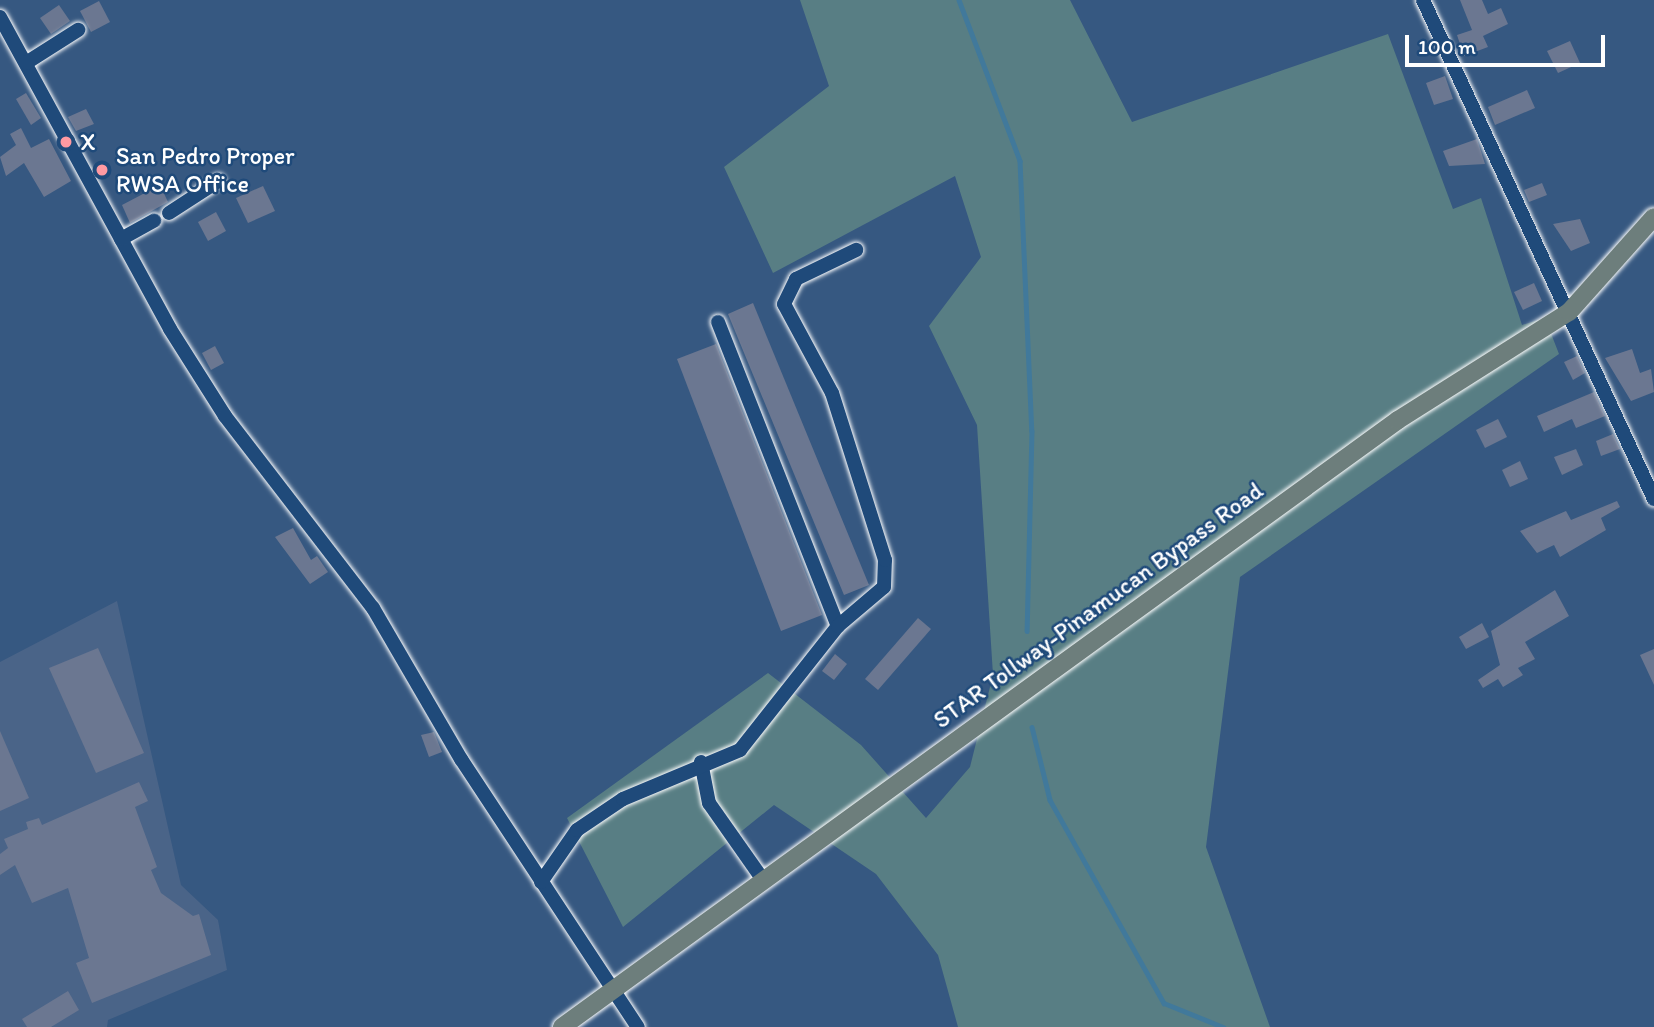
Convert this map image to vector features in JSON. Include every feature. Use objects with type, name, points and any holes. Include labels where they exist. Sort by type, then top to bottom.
[{"type":"main road","name":"STAR Tollway-Pinamucan Bypass Road","points":[[562,1027],[607,989],[761,877],[1398,420],[1569,312],[1654,218]]},
{"type":"street","points":[[1423,0],[1654,499]]},
{"type":"street","points":[[0,16],[121,239],[225,416],[373,608],[607,989],[638,1027]]},
{"type":"street","points":[[26,63],[78,30]]},
{"type":"street","points":[[169,213],[218,181]]},
{"type":"street","points":[[121,239],[154,221]]},
{"type":"street","points":[[541,882],[577,830],[623,799],[747,743],[838,626],[884,587],[885,560],[832,393],[783,297],[804,272],[856,250]]},
{"type":"street","points":[[718,322],[838,626]]},
{"type":"street","points":[[701,762],[709,803],[761,877]]},
{"type":"shaded area","points":[[117,601],[181,885],[218,920],[227,970],[108,1020],[107,1027],[0,1027],[0,662]]},
{"type":"green space","points":[[800,0],[1070,0],[1132,122],[1388,34],[1453,209],[1481,198],[1522,325],[1545,318],[1559,354],[1240,577],[1206,847],[1270,1027],[958,1027],[938,955],[876,874],[774,805],[623,927],[567,818],[768,673],[861,745],[926,818],[970,767],[993,675],[977,425],[929,326],[981,257],[955,176],[773,273],[724,167],[829,86]]},
{"type":"building","points":[[1460,0],[1482,0],[1488,14],[1501,8],[1508,24],[1483,36],[1488,47],[1464,56],[1457,35],[1472,30]]},
{"type":"building","points":[[99,1],[110,22],[91,32],[80,11]]},
{"type":"building","points":[[59,5],[70,21],[51,34],[40,18]]},
{"type":"building","points":[[1570,41],[1580,63],[1558,73],[1547,51]]},
{"type":"building","points":[[1445,76],[1453,99],[1434,105],[1426,83]]},
{"type":"building","points":[[1527,90],[1535,108],[1495,125],[1488,107]]},
{"type":"building","points":[[26,93],[41,118],[31,125],[16,99]]},
{"type":"building","points":[[86,109],[94,124],[76,131],[68,117]]},
{"type":"building","points":[[21,128],[31,148],[49,139],[71,181],[44,197],[24,163],[6,176],[0,157],[16,145],[10,134]]},
{"type":"building","points":[[1477,139],[1485,164],[1449,166],[1443,151]]},
{"type":"building","points":[[1542,183],[1547,195],[1529,202],[1524,190]]},
{"type":"building","points":[[160,185],[168,202],[130,223],[122,205]]},
{"type":"building","points":[[263,186],[275,211],[248,223],[236,198]]},
{"type":"building","points":[[216,212],[226,231],[208,241],[198,222]]},
{"type":"building","points":[[1580,219],[1590,243],[1571,251],[1553,224]]},
{"type":"building","points":[[1534,283],[1542,301],[1523,310],[1514,292]]},
{"type":"building","points":[[753,303],[869,585],[844,595],[728,314]]},
{"type":"building","points":[[716,344],[822,615],[781,631],[677,359]]},
{"type":"building","points":[[215,346],[224,363],[211,370],[202,353]]},
{"type":"building","points":[[1632,349],[1640,373],[1651,369],[1654,392],[1631,401],[1605,358]]},
{"type":"building","points":[[1577,356],[1585,373],[1573,380],[1564,362]]},
{"type":"building","points":[[1594,392],[1605,416],[1576,428],[1572,419],[1544,432],[1537,416]]},
{"type":"building","points":[[1498,419],[1507,437],[1485,448],[1476,430]]},
{"type":"building","points":[[1613,434],[1620,449],[1601,456],[1596,441]]},
{"type":"building","points":[[1576,449],[1583,465],[1562,475],[1554,457]]},
{"type":"building","points":[[1520,461],[1528,479],[1510,487],[1502,470]]},
{"type":"building","points":[[1617,501],[1620,507],[1601,518],[1606,530],[1560,557],[1554,545],[1537,553],[1520,531],[1566,511],[1571,520]]},
{"type":"building","points":[[293,528],[311,560],[317,556],[328,572],[310,584],[275,537]]},
{"type":"building","points":[[1555,590],[1569,616],[1525,642],[1535,659],[1518,668],[1523,675],[1503,687],[1498,679],[1483,688],[1478,680],[1500,665],[1491,631]]},
{"type":"building","points":[[918,618],[931,629],[878,690],[865,679]]},
{"type":"building","points":[[1482,623],[1489,637],[1466,649],[1459,637]]},
{"type":"building","points":[[98,648],[144,753],[96,773],[49,668]]},
{"type":"building","points":[[1654,649],[1654,685],[1640,655]]},
{"type":"building","points":[[835,654],[847,664],[834,680],[822,671]]},
{"type":"building","points":[[0,731],[29,798],[0,811]]},
{"type":"building","points":[[434,732],[442,752],[429,757],[421,735]]},
{"type":"building","points":[[139,782],[148,801],[135,807],[157,867],[151,870],[161,893],[193,916],[199,914],[211,955],[92,1003],[76,963],[89,958],[68,888],[32,903],[15,865],[0,875],[0,854],[8,848],[4,839],[28,829],[26,822],[39,818],[42,825]]},
{"type":"building","points":[[68,991],[79,1010],[51,1027],[27,1027],[22,1019]]},
{"type":"waterway","points":[[959,0],[1020,161],[1032,431],[1027,631]]},
{"type":"waterway","points":[[1032,727],[1050,800],[1164,1003],[1223,1027]]},
{"type":"place","name":"X","points":[[66,142]]},
{"type":"place","name":"San Pedro Proper RWSA Office","points":[[102,170]]}]
